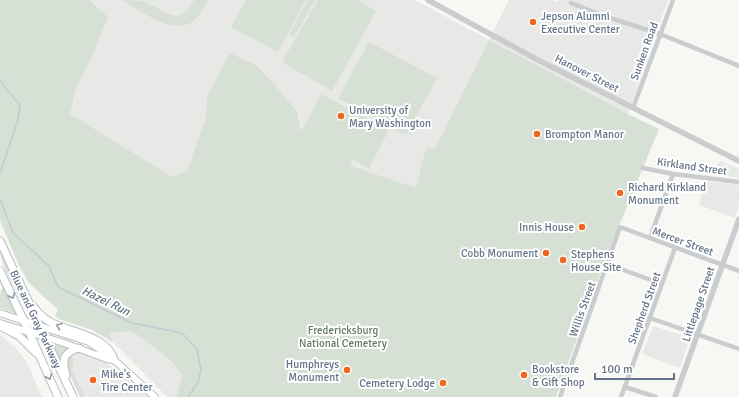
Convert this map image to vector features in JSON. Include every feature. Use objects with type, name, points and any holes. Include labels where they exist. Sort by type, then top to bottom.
[{"type":"highway","name":"Blue and Gray Parkway","points":[[0,241],[71,394]]},
{"type":"highway","name":"Blue and Gray Parkway","points":[[0,271],[58,397]]},
{"type":"highway","points":[[27,300],[38,312],[51,322],[98,341],[112,355],[114,360]]},
{"type":"highway","points":[[0,326],[19,336],[40,357]]},
{"type":"highway","points":[[71,394],[63,364],[64,359],[69,352],[79,348]]},
{"type":"main road","points":[[0,313],[41,328],[89,342],[114,360],[155,397]]},
{"type":"main road","points":[[0,323],[79,348],[107,359],[114,360]]},
{"type":"street","name":"Hanover Street","points":[[428,0],[522,52],[739,161]]},
{"type":"street","name":"Sunken Road","points":[[633,108],[673,0]]},
{"type":"street","points":[[571,3],[604,16],[660,34],[739,66]]},
{"type":"street","name":"Kirkland Street","points":[[643,168],[673,174],[739,182]]},
{"type":"street","points":[[650,238],[673,174]]},
{"type":"street","name":"Littlepage Street","points":[[676,397],[739,219]]},
{"type":"street","name":"Mercer Street","points":[[620,227],[739,271]]},
{"type":"street","name":"Willis Street","points":[[560,397],[620,227]]},
{"type":"street","name":"Shepherd Street","points":[[621,397],[675,248]]},
{"type":"street","points":[[607,264],[662,284]]},
{"type":"street","points":[[650,318],[739,349]]},
{"type":"street","points":[[625,387],[656,397]]},
{"type":"shaded area","name":"University of Mary Washington","points":[[0,0],[415,0],[489,40],[509,0],[553,0],[558,2],[559,0],[668,0],[628,114],[559,235],[345,165],[185,192],[3,85]]},
{"type":"shaded area","points":[[720,161],[739,169],[739,178],[712,173]]},
{"type":"shaded area","points":[[705,181],[739,185],[739,204],[735,218],[699,205]]},
{"type":"shaded area","points":[[653,326],[690,338],[680,368],[642,354]]},
{"type":"shaded area","points":[[132,331],[170,360],[182,377],[176,397],[167,397],[113,342],[110,333]]},
{"type":"shaded area","points":[[0,335],[17,349],[27,363],[42,397],[0,397]]},
{"type":"shaded area","points":[[75,351],[103,361],[150,397],[85,397],[72,371],[74,358],[68,356]]},
{"type":"green space","name":"Fredericksburg National Cemetery","points":[[0,0],[89,0],[108,17],[92,56],[75,91],[70,114],[172,177],[187,171],[206,118],[207,96],[230,53],[257,66],[280,91],[297,112],[301,132],[321,94],[389,130],[369,168],[352,159],[351,166],[416,188],[426,148],[435,149],[489,40],[659,129],[607,255],[556,397],[176,397],[182,376],[170,360],[132,331],[110,333],[113,342],[92,330],[59,319],[55,316],[58,310],[29,283],[19,266],[0,220]]},
{"type":"green space","points":[[122,0],[143,1],[164,12],[177,16],[183,14],[194,0],[207,0],[200,15],[190,23],[180,26],[156,20]]},
{"type":"green space","points":[[246,0],[306,0],[278,52],[231,27]]},
{"type":"green space","points":[[308,0],[315,0],[294,37],[289,34]]},
{"type":"green space","points":[[318,0],[357,0],[376,11],[332,91],[282,62]]},
{"type":"green space","points":[[369,42],[437,78],[406,135],[338,98]]},
{"type":"green space","points":[[0,249],[24,300],[21,301],[8,275],[2,262]]},
{"type":"green space","points":[[3,285],[16,312],[15,313],[0,308],[0,295]]},
{"type":"green space","points":[[52,344],[69,348],[62,356],[60,361]]},
{"type":"green space","points":[[68,356],[74,358],[72,371],[85,397],[80,397],[66,366]]},
{"type":"waterway","name":"Hazel Run","points":[[0,79],[3,85],[20,105],[18,120],[0,173]]},
{"type":"waterway","name":"Hazel Run","points":[[0,199],[13,233],[49,266],[58,287],[132,323],[182,333],[197,349],[201,370],[198,382],[188,397]]},
{"type":"place","name":"Jepson Alumni Executive Center","points":[[533,22]]},
{"type":"place","name":"University of Mary Washington","points":[[341,116]]},
{"type":"place","name":"Brompton Manor","points":[[537,134]]},
{"type":"place","name":"Richard Kirkland Monument","points":[[620,193]]},
{"type":"place","name":"Innis House","points":[[582,227]]},
{"type":"place","name":"Cobb Monument","points":[[546,253]]},
{"type":"place","name":"Stephens House Site","points":[[563,260]]},
{"type":"place","name":"Humphreys Monument","points":[[347,370]]},
{"type":"place","name":"Bookstore & Gift Shop","points":[[524,375]]},
{"type":"place","name":"Mike's Tire Center","points":[[93,380]]},
{"type":"place","name":"Cemetery Lodge","points":[[443,383]]}]
